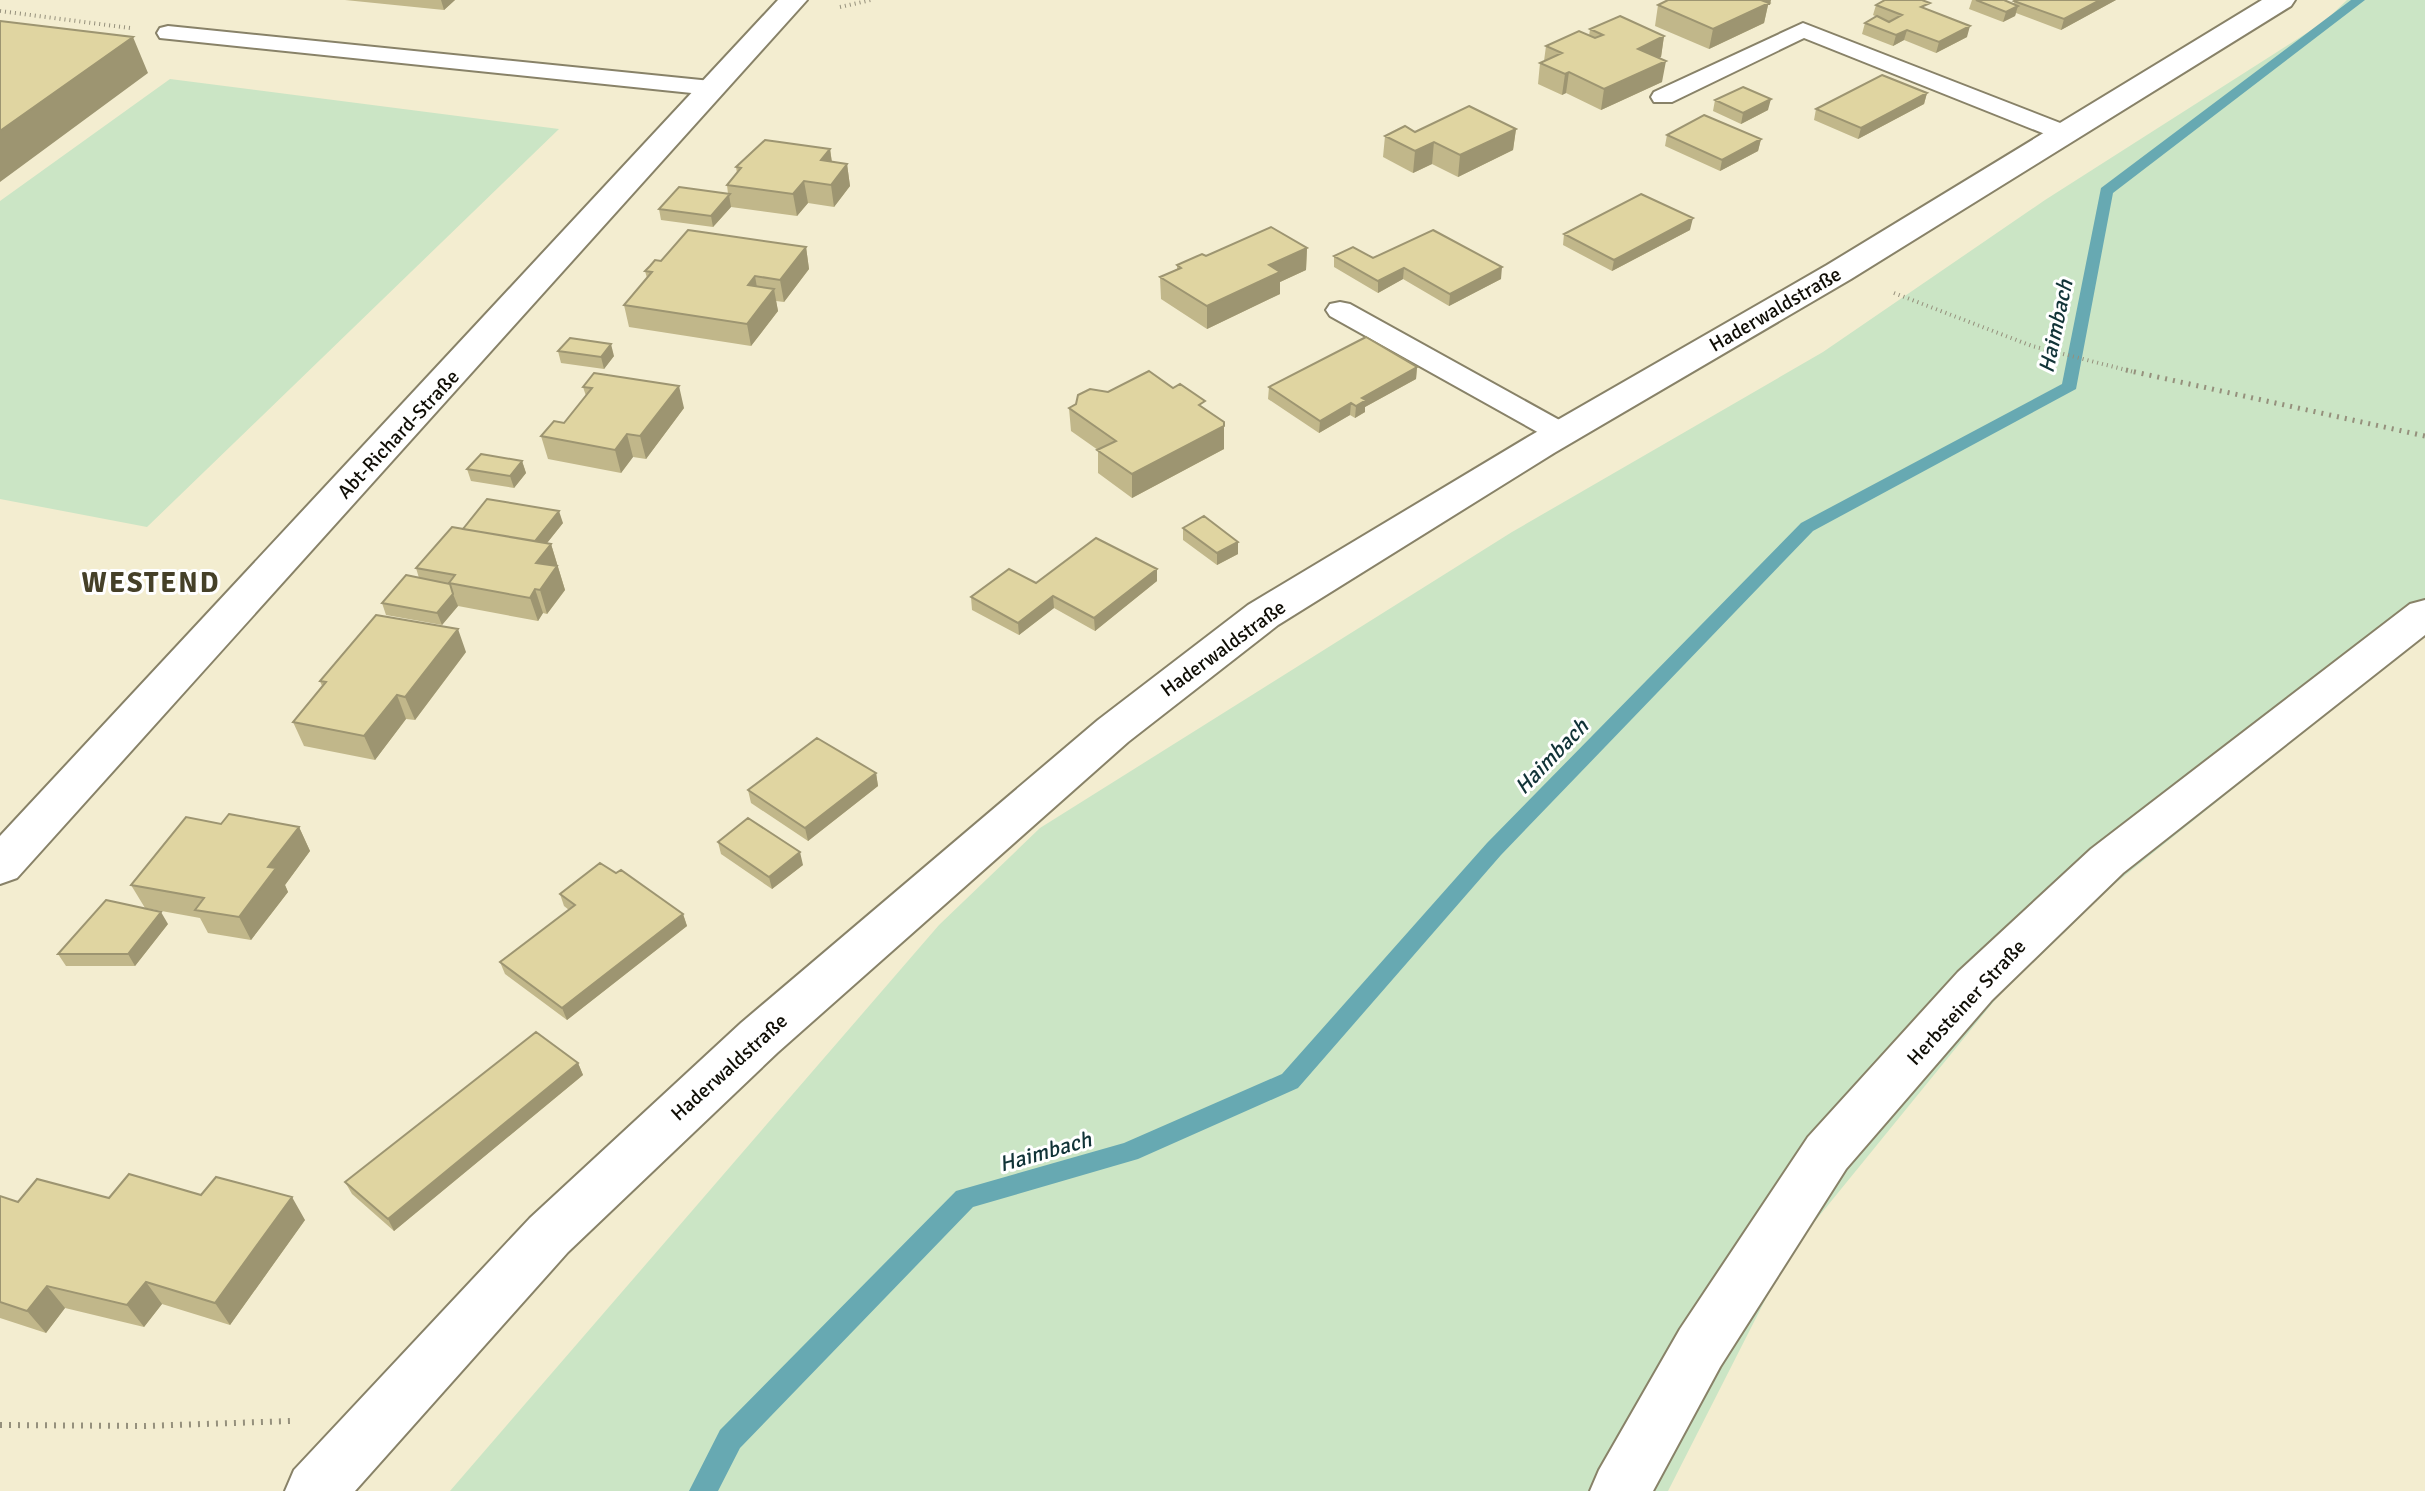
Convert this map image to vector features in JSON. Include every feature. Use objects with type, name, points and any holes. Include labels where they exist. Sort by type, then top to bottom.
[{"type":"street","name":"Abt-Richard-Straße","points":[[0,866],[793,0]]},
{"type":"street","name":"Haderwaldstraße","points":[[315,1491],[549,1235],[759,1038],[1113,731],[1263,615],[1561,433],[1839,272],[2281,0]]},
{"type":"street","name":"Herbsteiner Straße","points":[[1620,1491],[1700,1348],[1827,1153],[1975,986],[2107,861],[2425,614]]},
{"type":"lane","points":[[1663,97],[1803,30],[2064,133]]},
{"type":"lane","points":[[168,33],[711,88]]},
{"type":"lane","points":[[1340,310],[1561,433]]},
{"type":"path","points":[[0,11],[168,33]]},
{"type":"path","points":[[1839,272],[2032,346],[2148,376],[2425,436]]},
{"type":"path","points":[[0,1425],[145,1426],[294,1421]]},
{"type":"green space","points":[[2347,0],[2425,0],[2425,614],[2335,707],[2043,941],[1789,1253],[1668,1491],[450,1491],[939,925],[1040,828],[1512,532],[1823,352],[2045,200],[2324,22]]},
{"type":"green space","points":[[170,79],[559,129],[147,527],[0,499],[0,201]]},
{"type":"building","points":[[1668,0],[1761,0],[1769,3],[1713,29],[1658,5]]},
{"type":"building","points":[[1885,0],[1922,0],[1930,3],[1921,7],[1970,26],[1939,42],[1907,30],[1896,35],[1865,23],[1877,16],[1889,22],[1902,15],[1876,5]]},
{"type":"building","points":[[1976,0],[2004,0],[2018,6],[2006,12]]},
{"type":"building","points":[[2016,0],[2100,0],[2064,19]]},
{"type":"building","points":[[1620,16],[1664,36],[1638,49],[1666,61],[1604,89],[1569,72],[1565,74],[1540,63],[1562,53],[1546,46],[1579,31],[1595,38],[1603,35],[1590,29]]},
{"type":"building","points":[[0,21],[133,37],[0,131]]},
{"type":"building","points":[[1882,75],[1927,93],[1861,128],[1816,109]]},
{"type":"building","points":[[1743,87],[1771,99],[1743,113],[1715,100]]},
{"type":"building","points":[[1469,106],[1516,129],[1460,155],[1434,142],[1415,151],[1385,136],[1405,126],[1415,132]]},
{"type":"building","points":[[1704,115],[1761,139],[1722,160],[1667,135]]},
{"type":"building","points":[[765,140],[830,149],[821,160],[847,164],[831,185],[804,181],[793,194],[727,185],[741,168],[736,167]]},
{"type":"building","points":[[679,187],[730,194],[711,216],[659,209]]},
{"type":"building","points":[[1641,194],[1693,218],[1614,260],[1564,234]]},
{"type":"building","points":[[1271,227],[1307,248],[1269,265],[1280,272],[1207,306],[1160,277],[1181,268],[1177,265],[1202,254],[1206,256]]},
{"type":"building","points":[[688,230],[806,247],[780,280],[755,276],[748,285],[774,289],[747,324],[624,305],[652,272],[645,271],[655,260],[661,261]]},
{"type":"building","points":[[1433,230],[1502,267],[1450,294],[1404,268],[1378,281],[1334,256],[1353,247],[1373,258]]},
{"type":"building","points":[[1366,337],[1417,367],[1362,398],[1366,400],[1356,406],[1351,403],[1320,421],[1269,387]]},
{"type":"building","points":[[570,338],[611,344],[601,357],[558,351]]},
{"type":"building","points":[[1149,371],[1173,388],[1180,384],[1205,401],[1199,405],[1224,422],[1224,426],[1132,474],[1097,450],[1116,441],[1069,408],[1076,404],[1078,395],[1090,389],[1108,392]]},
{"type":"building","points":[[594,373],[679,386],[640,436],[627,434],[615,450],[541,436],[554,421],[564,423],[592,388],[583,387]]},
{"type":"building","points":[[481,454],[522,461],[510,476],[467,469]]},
{"type":"building","points":[[487,499],[559,511],[535,541],[463,529]]},
{"type":"building","points":[[1204,516],[1238,542],[1217,553],[1183,528]]},
{"type":"building","points":[[452,527],[551,544],[536,563],[557,566],[540,590],[535,589],[530,598],[449,583],[455,575],[416,568]]},
{"type":"building","points":[[1096,538],[1157,569],[1094,618],[1053,596],[1018,623],[971,597],[1009,569],[1036,583]]},
{"type":"building","points":[[406,575],[450,584],[453,594],[437,613],[382,603]]},
{"type":"building","points":[[376,615],[458,629],[405,697],[397,695],[364,736],[293,722],[326,682],[320,681]]},
{"type":"building","points":[[817,738],[876,773],[805,828],[748,790]]},
{"type":"building","points":[[229,814],[299,827],[268,867],[276,868],[239,917],[195,910],[204,898],[131,885],[186,817],[221,824]]},
{"type":"building","points":[[748,818],[800,852],[769,877],[718,842]]},
{"type":"building","points":[[600,863],[616,873],[621,870],[683,914],[562,1008],[500,962],[575,905],[560,894]]},
{"type":"building","points":[[106,900],[161,912],[128,954],[58,954]]},
{"type":"building","points":[[536,1032],[578,1063],[388,1219],[345,1182]]},
{"type":"building","points":[[129,1174],[201,1195],[216,1177],[292,1197],[215,1303],[146,1282],[127,1305],[47,1286],[27,1311],[0,1302],[0,1196],[18,1202],[37,1179],[109,1198]]},
{"type":"waterway","name":"Haimbach","points":[[703,1491],[730,1439],[965,1199],[1129,1152],[1290,1081],[1494,849],[1807,527],[2070,386],[2106,191],[2290,49],[2359,0]]},
{"type":"district","name":"WESTEND","points":[[151,582]]}]
